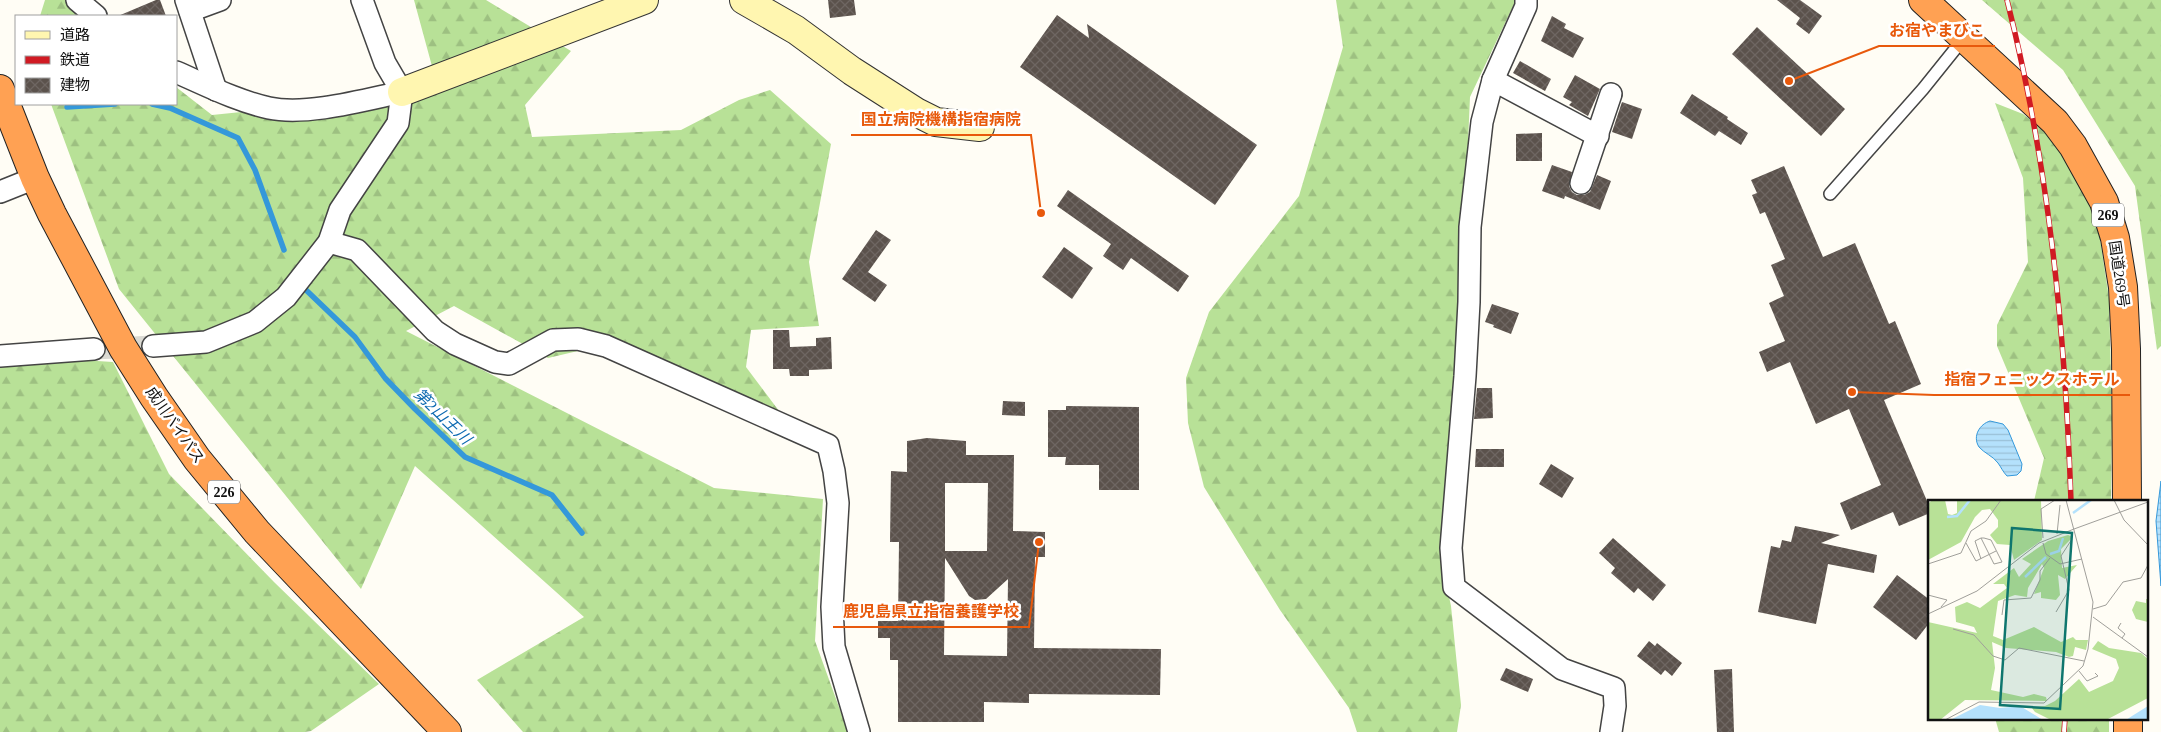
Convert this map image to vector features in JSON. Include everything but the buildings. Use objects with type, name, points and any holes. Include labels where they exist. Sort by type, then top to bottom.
[{"type":"highway","name":"国道269号","points":[[1923,0],[2055,122],[2073,146],[2104,202],[2115,238],[2123,287],[2126,349],[2127,500]]},
{"type":"highway","name":"成川バイパス","points":[[0,89],[35,178],[123,348],[197,459],[257,532],[447,732]]},
{"type":"street","points":[[77,0],[95,15]]},
{"type":"street","points":[[216,90],[188,6],[220,0]]},
{"type":"street","points":[[153,346],[206,342],[255,322],[286,297],[329,242],[340,210],[398,123],[402,92],[385,63],[362,0]]},
{"type":"street","points":[[178,73],[216,90],[269,108],[290,110],[344,104],[402,92],[644,0]]},
{"type":"street","points":[[744,0],[796,30],[852,71],[916,112],[936,122],[980,127]]},
{"type":"street","points":[[1526,0],[1526,6],[1493,80],[1482,122],[1470,227],[1465,376],[1451,548],[1454,587],[1562,669],[1614,688],[1615,706],[1611,732]]},
{"type":"street","points":[[1493,80],[1598,136]]},
{"type":"street","points":[[1581,183],[1612,94]]},
{"type":"street","points":[[0,192],[35,178]]},
{"type":"street","points":[[329,242],[357,250],[435,331],[455,344],[495,362],[509,364],[553,340],[578,339],[606,346],[828,445],[838,503],[832,607],[834,647],[859,732]]},
{"type":"street","points":[[0,356],[94,349]]},
{"type":"lane","points":[[1830,194],[1923,89],[1964,38]]},
{"type":"green space","points":[[45,0],[72,0],[88,15],[40,15]]},
{"type":"green space","points":[[414,0],[486,0],[571,51],[525,105],[532,137],[681,130],[739,100],[770,90],[831,144],[809,262],[819,326],[751,330],[746,367],[779,411],[767,419],[595,347],[548,358],[454,306],[406,331],[714,488],[823,499],[815,641],[848,732],[523,732],[477,680],[584,617],[415,466],[361,589],[119,289],[51,105],[178,105],[178,89],[212,115],[439,92]]},
{"type":"green space","points":[[1336,0],[1516,0],[1470,97],[1460,325],[1441,559],[1451,606],[1461,705],[1457,732],[1357,732],[1349,708],[1280,610],[1204,487],[1188,423],[1186,378],[1209,312],[1299,196],[1343,47]]},
{"type":"green space","points":[[1982,0],[2161,0],[2161,346],[2157,350],[2135,186],[2063,70]]},
{"type":"green space","points":[[1995,103],[2023,114],[2040,127],[2070,162],[2089,199],[2099,232],[2109,298],[2112,416],[2111,500],[2034,500],[2044,458],[1997,346],[1997,325],[2028,262],[2023,178]]},
{"type":"green space","points":[[35,357],[113,362],[169,474],[274,582],[379,684],[311,731],[305,732],[0,732],[0,363]]},
{"type":"green space","points":[[1996,720],[2109,720],[2109,732],[1999,732]]},
{"type":"water","points":[[1990,421],[2003,424],[2008,430],[2022,464],[2021,471],[2017,475],[2007,476],[1996,461],[1983,451],[1977,443],[1978,431]]},
{"type":"water","points":[[2161,481],[2161,586],[2156,521]]},
{"type":"waterway","name":"第2山王川","points":[[67,107],[99,105]]},
{"type":"waterway","name":"第2山王川","points":[[156,105],[170,108],[238,138],[255,170],[284,250]]},
{"type":"waterway","name":"第2山王川","points":[[306,290],[355,337],[385,378],[465,457],[552,495],[582,533]]},
{"type":"tunnel","points":[[94,349],[153,346]]},
{"type":"railway","points":[[2007,0],[2022,62],[2044,186],[2059,311],[2071,500]]},
{"type":"railway","points":[[2064,732],[2065,720]]},
{"type":"place","name":"お宿やまびこ","points":[[1789,81]]},
{"type":"place","name":"国立病院機構指宿病院","points":[[1041,213]]},
{"type":"place","name":"指宿フェニックスホテル","points":[[1852,392]]},
{"type":"place","name":"鹿児島県立指宿養護学校","points":[[1039,542]]}]
